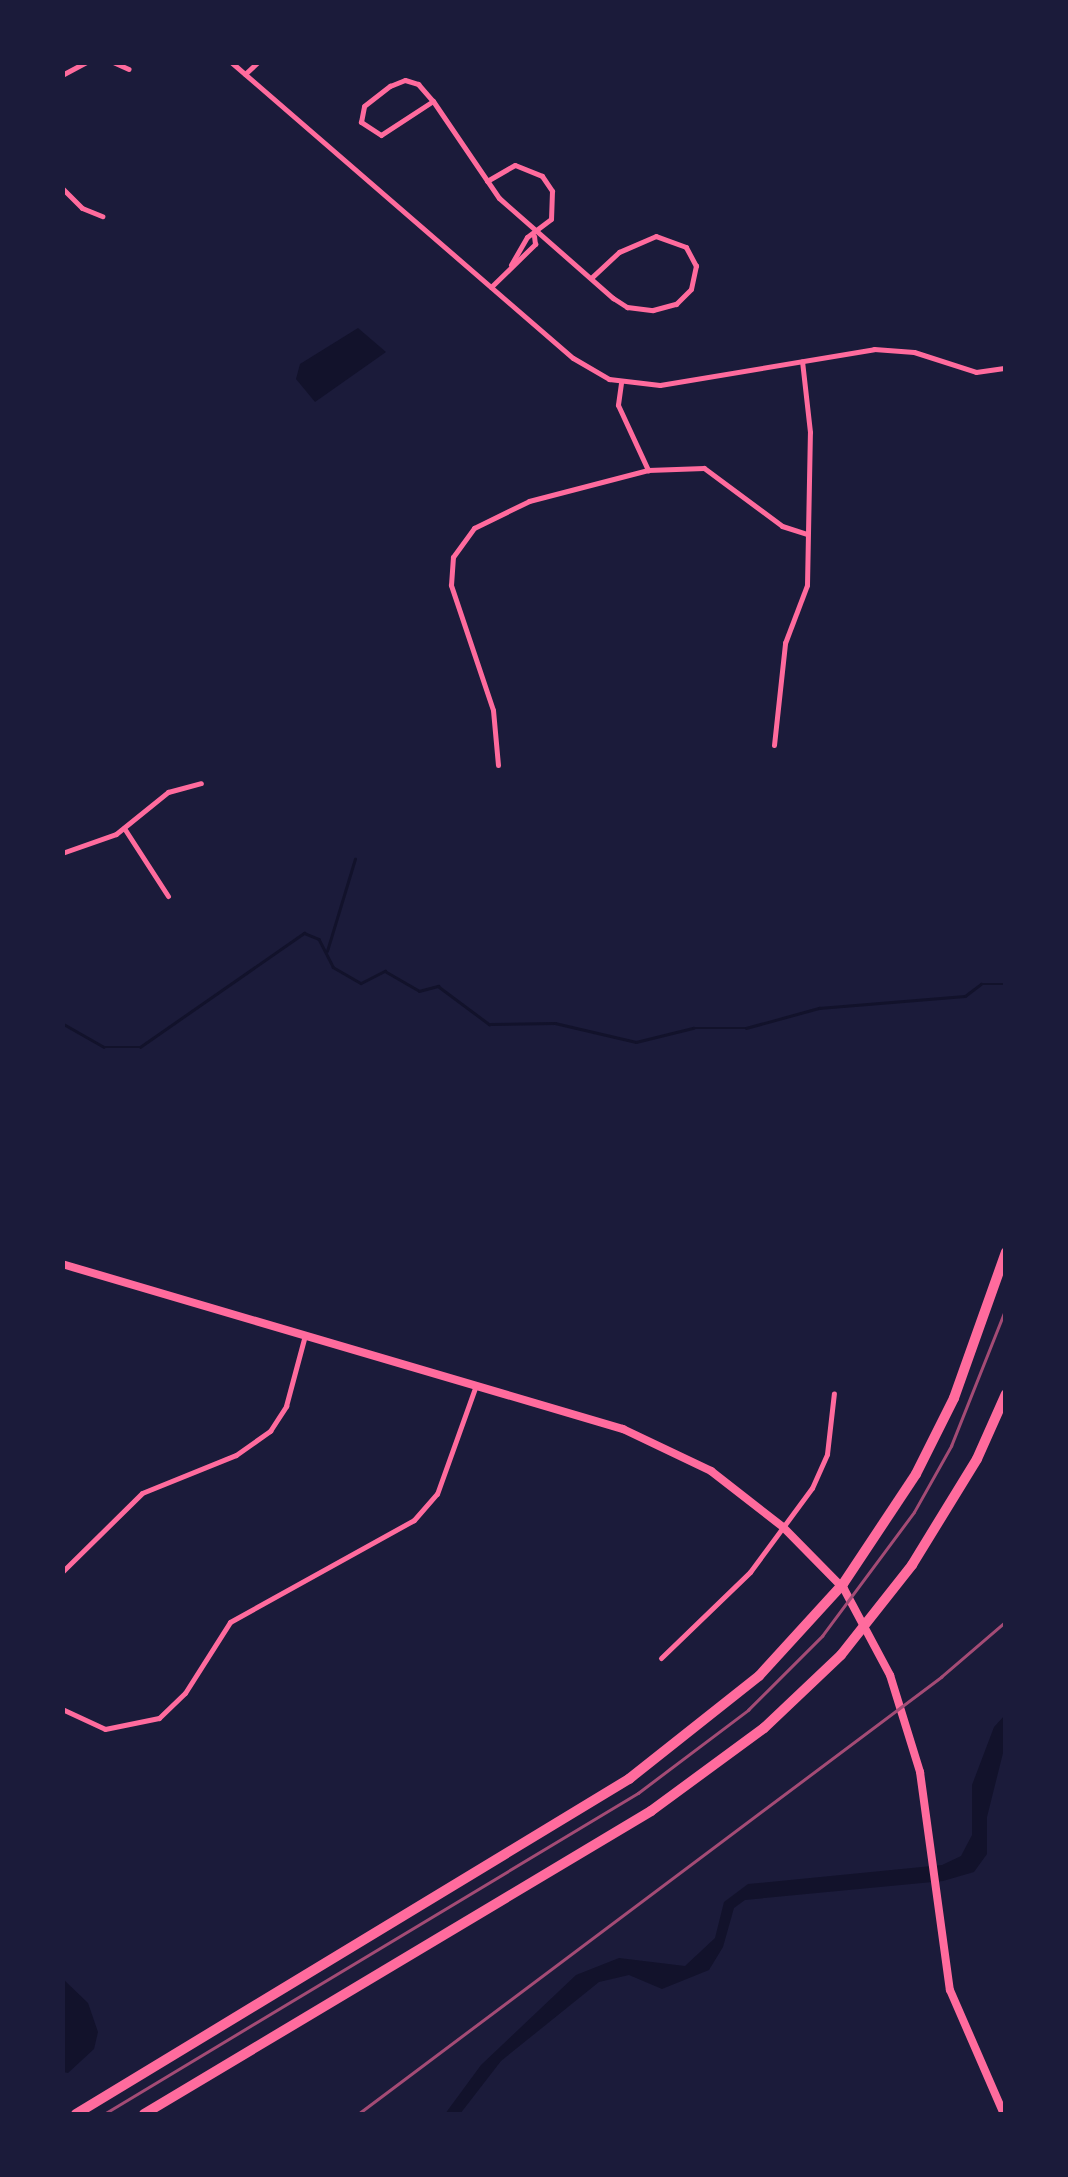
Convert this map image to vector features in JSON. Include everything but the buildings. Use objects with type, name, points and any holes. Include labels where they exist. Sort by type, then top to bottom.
[{"type":"highway","points":[[76,2114],[588,1805],[737,1697],[842,1584],[916,1474],[959,1384],[1006,1252]]},
{"type":"highway","points":[[144,2114],[651,1811],[764,1728],[841,1655],[912,1566],[977,1459],[1006,1394]]},
{"type":"main road","points":[[62,1264],[476,1384],[672,1449],[729,1482],[783,1527],[816,1557],[880,1650],[920,1772],[934,1905],[958,2014],[1004,2114]]},
{"type":"street","points":[[62,75],[86,62]]},
{"type":"street","points":[[113,62],[130,68]]},
{"type":"street","points":[[231,62],[585,367],[621,383],[660,384],[896,349],[968,371],[1006,368]]},
{"type":"street","points":[[245,74],[258,62]]},
{"type":"street","points":[[433,101],[381,136],[370,134],[361,122],[364,106],[399,81],[414,82],[433,101],[487,181],[536,234],[591,278],[627,306],[658,310],[688,294],[696,266],[679,242],[656,236],[619,252],[591,278]]},
{"type":"street","points":[[487,181],[514,165],[542,176],[554,206],[536,234],[511,256],[511,265],[492,288]]},
{"type":"street","points":[[62,188],[82,208],[102,216]]},
{"type":"street","points":[[774,744],[785,642],[805,601],[809,408],[802,360]]},
{"type":"street","points":[[621,383],[618,405],[648,470]]},
{"type":"street","points":[[498,764],[494,710],[451,585],[453,557],[474,528],[529,500],[648,470],[704,468],[782,526],[806,534]]},
{"type":"street","points":[[62,853],[124,828],[168,792],[201,783]]},
{"type":"street","points":[[124,828],[168,896]]},
{"type":"street","points":[[62,1572],[142,1492],[236,1455],[270,1431],[286,1406],[305,1335]]},
{"type":"street","points":[[62,1709],[105,1729],[159,1718],[185,1694],[230,1622],[414,1520],[437,1494],[476,1384]]},
{"type":"street","points":[[661,1658],[750,1572],[822,1468],[834,1393]]},
{"type":"shaded area","points":[[358,328],[386,352],[315,402],[296,379],[300,364]]},
{"type":"shaded area","points":[[1005,1715],[1005,1745],[987,1817],[987,1854],[974,1872],[943,1881],[745,1900],[734,1908],[723,1947],[709,1970],[662,1989],[629,1975],[599,1982],[501,2061],[460,2114],[445,2114],[481,2065],[576,1975],[619,1958],[685,1966],[715,1938],[724,1902],[748,1884],[942,1865],[961,1856],[972,1835],[972,1785],[994,1727]]},
{"type":"shaded area","points":[[62,1978],[88,2003],[98,2032],[94,2049],[68,2073],[63,2072]]},
{"type":"waterway","points":[[327,951],[355,859]]},
{"type":"waterway","points":[[62,1023],[104,1047],[140,1047],[304,933],[319,939],[333,967],[361,983],[385,971],[419,991],[438,986],[489,1024],[555,1023],[636,1042],[693,1028],[746,1028],[819,1008],[965,996],[981,984],[1006,984]]},
{"type":"railway","points":[[104,2114],[638,1793],[748,1710],[822,1636],[914,1512],[951,1446],[1006,1308]]},
{"type":"railway","points":[[358,2114],[941,1677],[1006,1621]]}]
